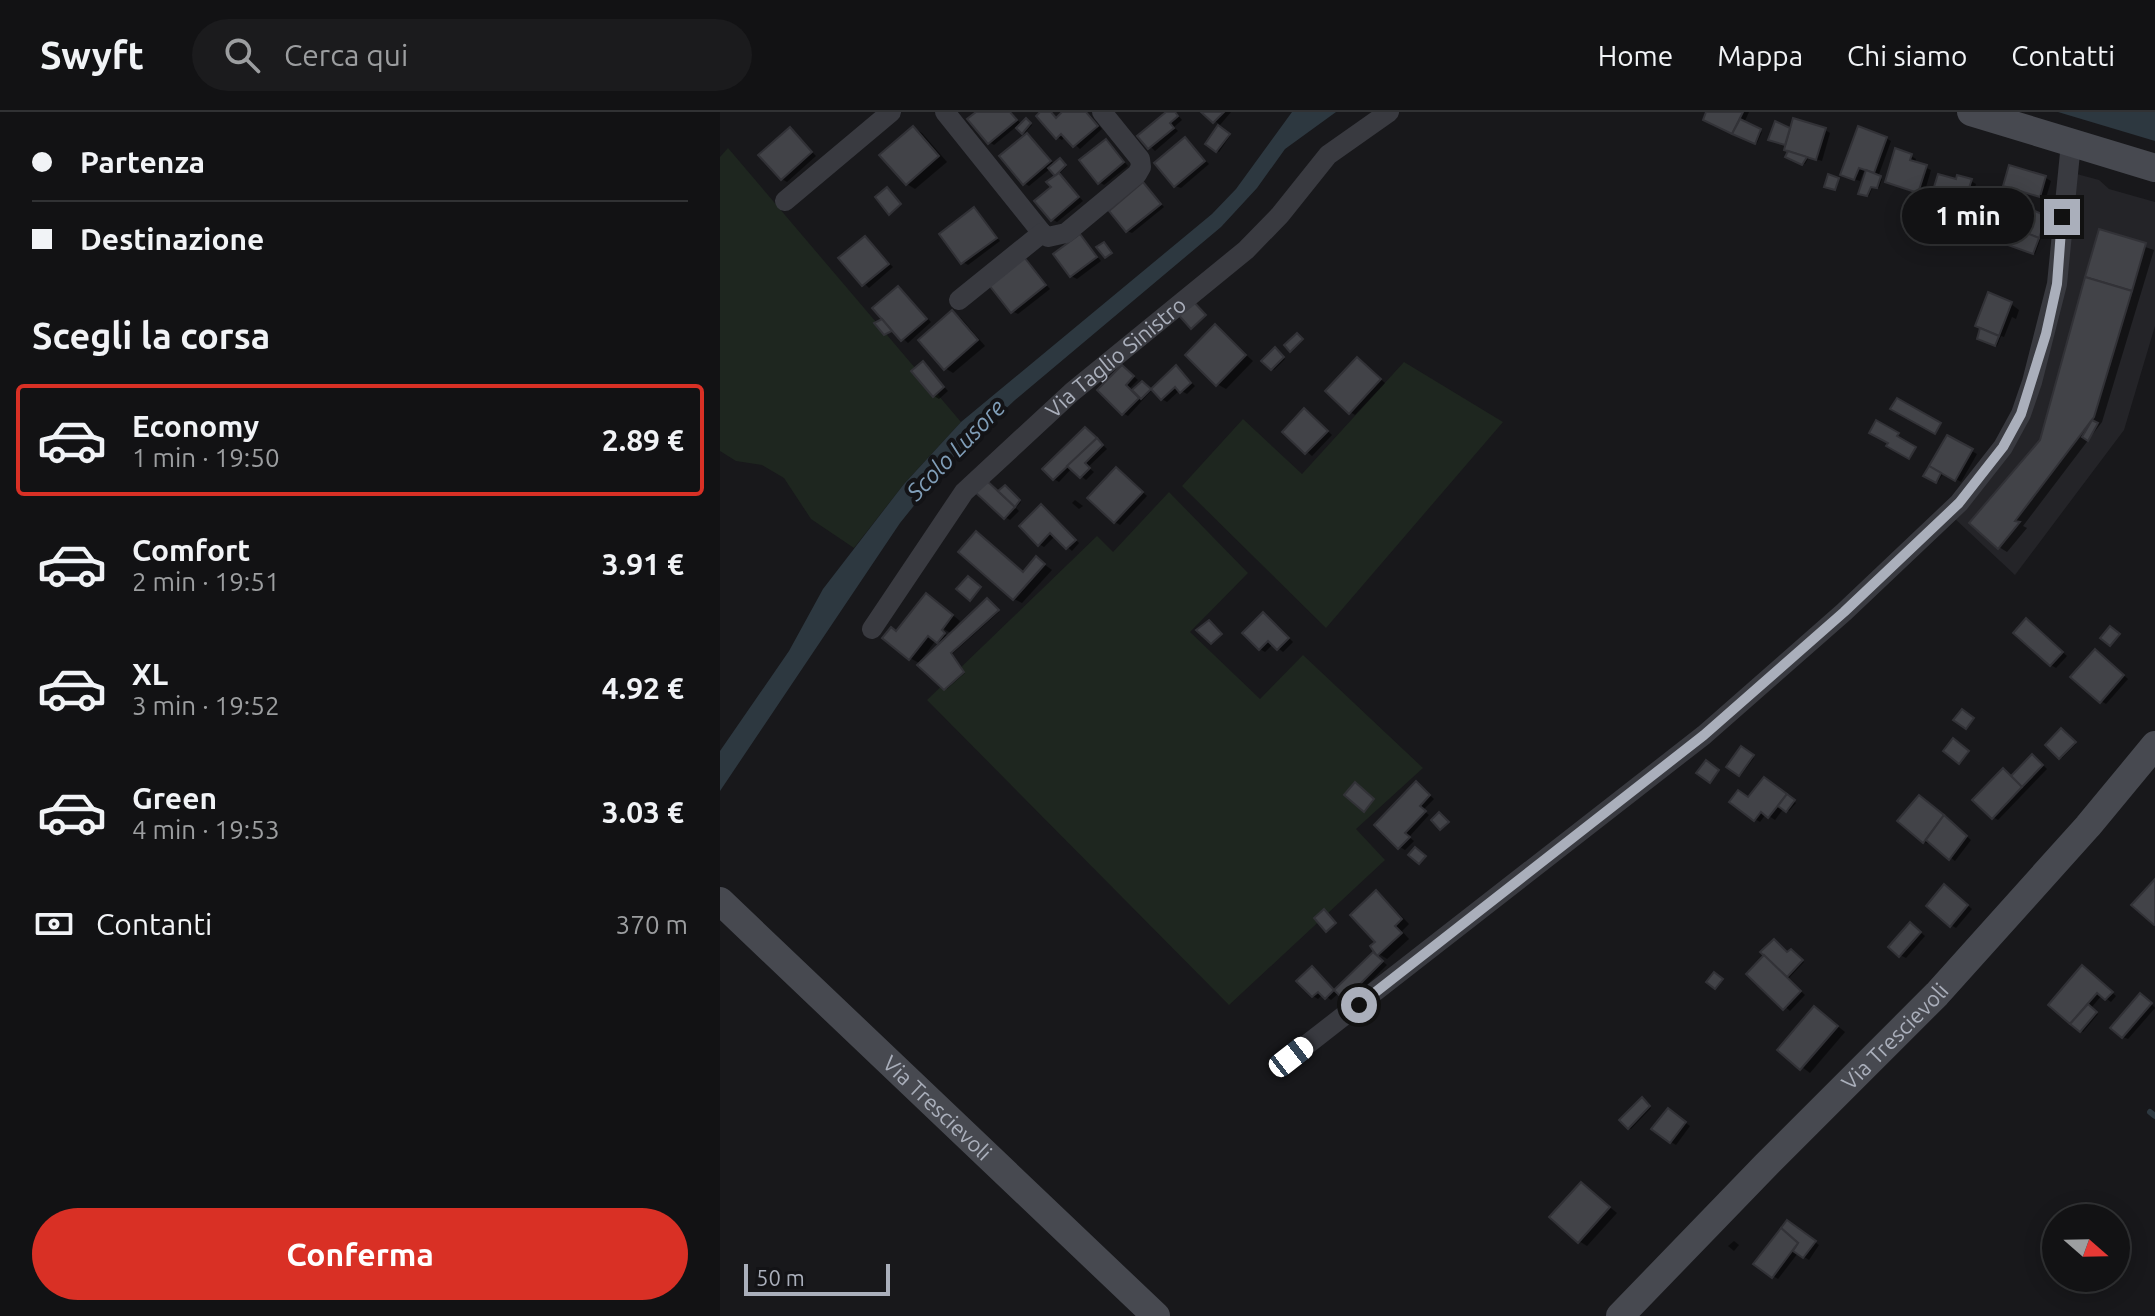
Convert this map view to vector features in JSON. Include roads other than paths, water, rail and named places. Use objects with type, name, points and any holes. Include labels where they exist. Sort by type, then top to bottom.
[{"type":"main road","points":[[1971,112],[2155,168]]},
{"type":"main road","name":"Via Trescievoli","points":[[1620,1316],[1947,984],[2155,745]]},
{"type":"main road","name":"Via Trescievoli","points":[[720,901],[1156,1316]]},
{"type":"street","points":[[785,201],[891,112]]},
{"type":"street","points":[[945,112],[1048,237],[1066,233],[1137,174],[1141,167],[1140,159],[1102,112]]},
{"type":"street","name":"Via Taglio Sinistro","points":[[872,629],[964,492],[1072,392],[1246,250],[1280,215],[1328,155],[1389,112]]},
{"type":"street","points":[[1291,1057],[1704,735],[1844,612],[1959,503],[2003,447],[2021,414],[2032,382],[2057,284],[2071,143]]},
{"type":"street","points":[[959,300],[1042,233]]},
{"type":"water","name":"Scolo Lusore","points":[[1292,112],[1336,112],[1285,149],[1257,188],[1221,227],[1015,400],[949,462],[900,523],[720,791],[720,751],[789,651],[823,589],[904,484],[961,422],[1212,214],[1236,189]]},
{"type":"water","points":[[2058,112],[2155,112],[2155,141]]},
{"type":"waterway","points":[[2150,1112],[2155,1116]]}]
